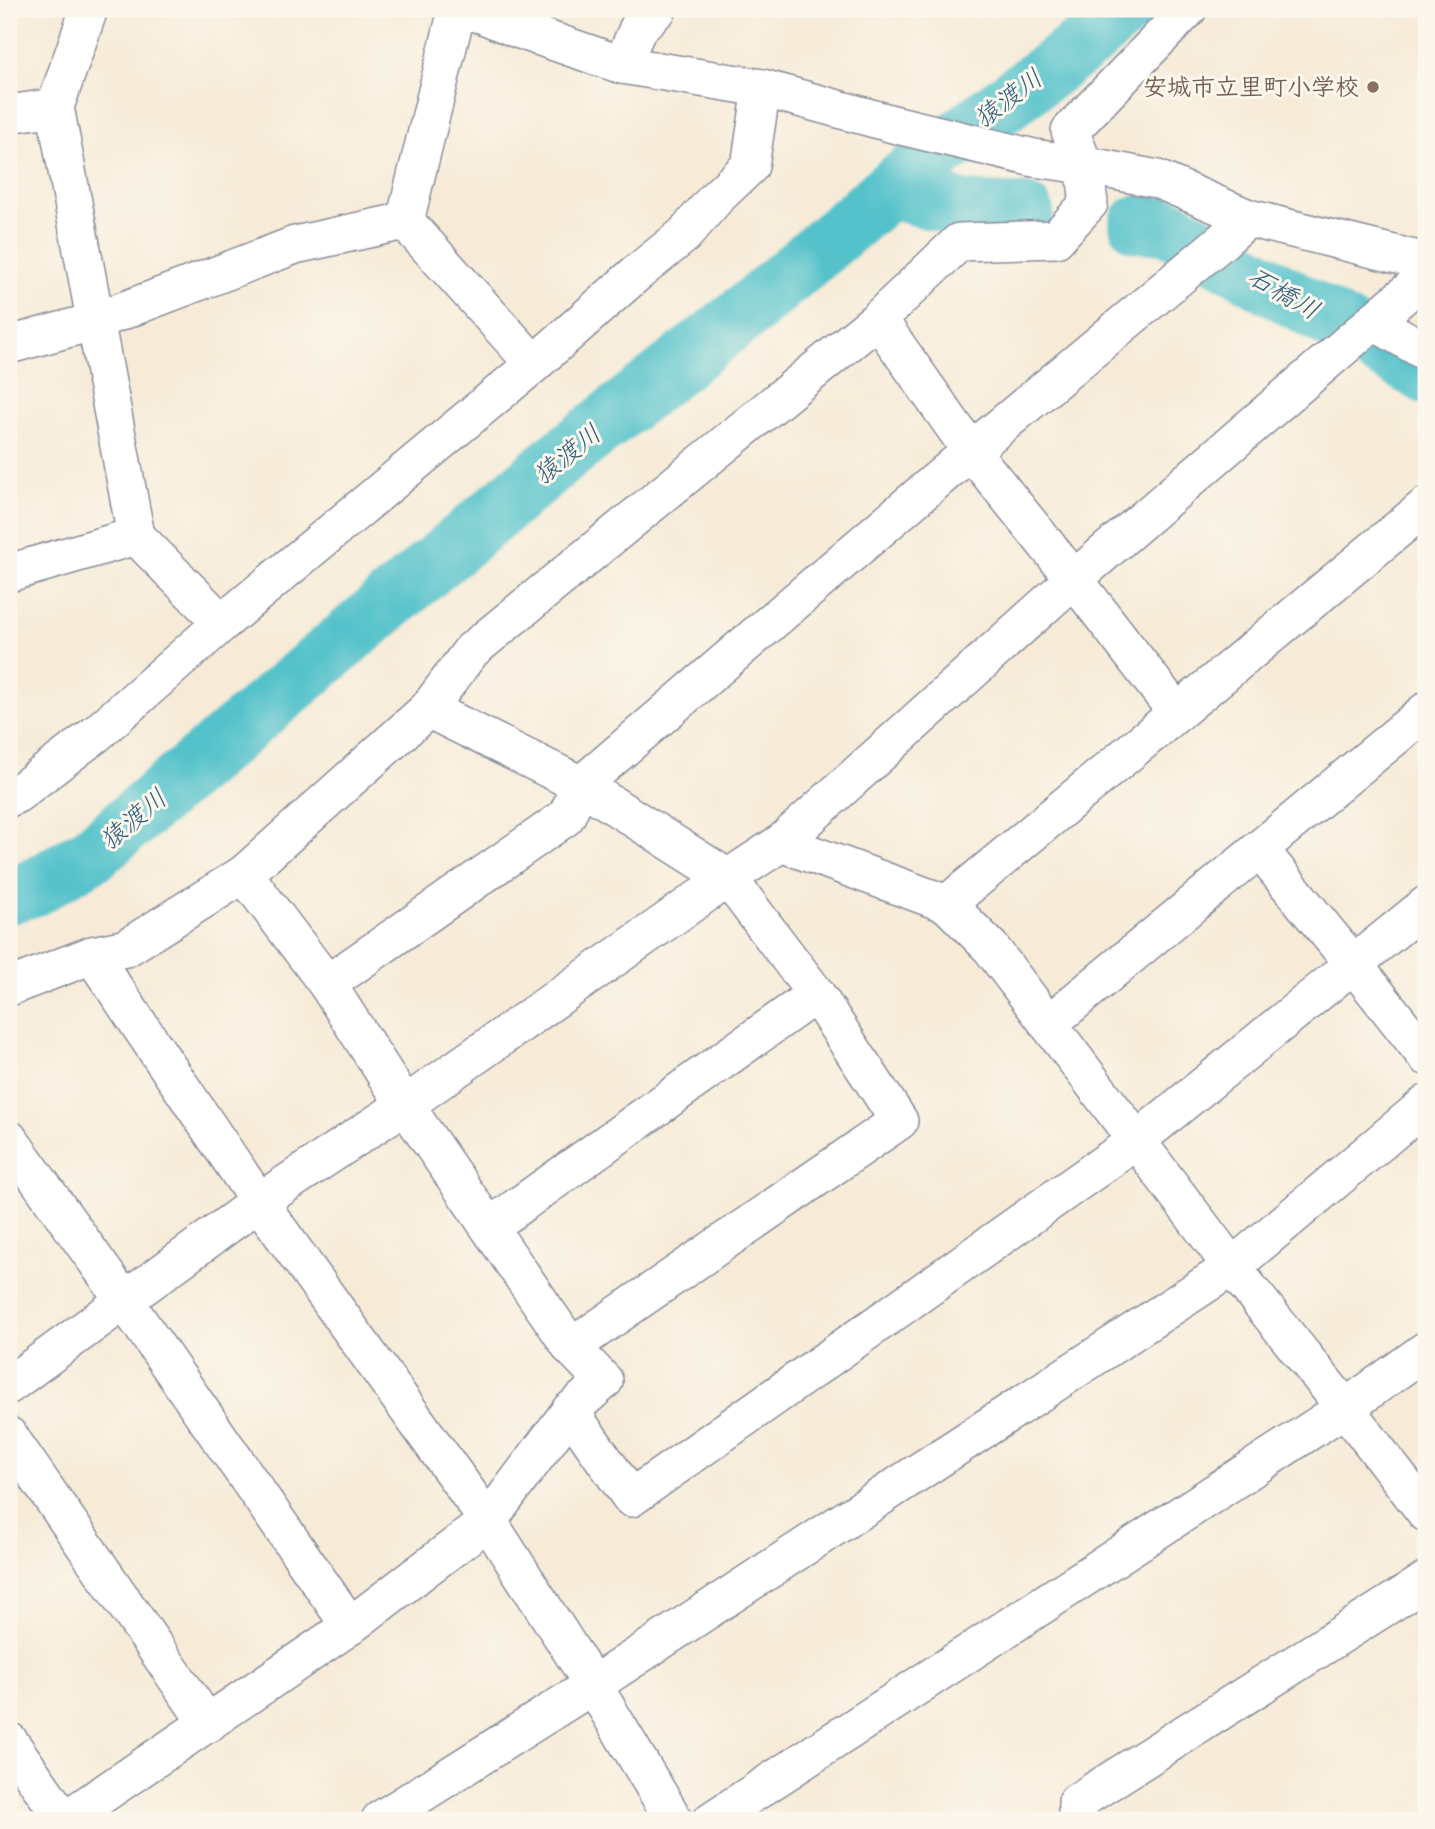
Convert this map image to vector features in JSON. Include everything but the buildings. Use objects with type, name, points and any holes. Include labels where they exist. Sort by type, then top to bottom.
[{"type":"street","points":[[89,9],[55,107],[136,536],[222,623]]},
{"type":"street","points":[[405,221],[456,9],[481,15],[622,65],[762,88],[893,124],[1034,158],[1157,179],[1248,218],[1426,261]]},
{"type":"street","points":[[622,65],[638,28],[658,9]]},
{"type":"street","points":[[9,987],[92,954],[125,948],[244,874],[428,709],[471,651],[878,319],[959,242],[1056,239],[1089,203],[1084,165],[1070,131],[1188,9]]},
{"type":"street","points":[[9,798],[96,734],[222,623],[534,364],[684,235],[716,197],[750,166],[762,88]]},
{"type":"street","points":[[9,114],[55,107]]},
{"type":"street","points":[[327,984],[566,817],[581,785],[1248,218]]},
{"type":"street","points":[[9,345],[96,321],[295,245],[405,221]]},
{"type":"street","points":[[405,221],[534,364]]},
{"type":"street","points":[[9,1385],[259,1202],[405,1105],[781,843],[1074,579],[1426,276]]},
{"type":"street","points":[[878,319],[971,451],[1177,713]]},
{"type":"street","points":[[1363,330],[1426,352]]},
{"type":"street","points":[[947,904],[1426,506]]},
{"type":"street","points":[[9,573],[136,536]]},
{"type":"street","points":[[428,709],[581,785],[728,878],[816,994],[899,1121],[571,1347]]},
{"type":"street","points":[[1048,1024],[1426,710]]},
{"type":"street","points":[[781,843],[947,904],[990,948],[1232,1267],[1426,1513]]},
{"type":"street","points":[[1259,849],[1426,1056]]},
{"type":"street","points":[[9,1741],[65,1820],[350,1626],[488,1521],[569,1411],[604,1381],[571,1347],[405,1105],[327,984],[244,874]]},
{"type":"street","points":[[569,1411],[631,1498],[1136,1141],[1426,905]]},
{"type":"street","points":[[92,954],[259,1202],[488,1521],[593,1685],[674,1820]]},
{"type":"street","points":[[489,1227],[816,994]]},
{"type":"street","points":[[380,1820],[593,1685],[1232,1267],[1426,1104]]},
{"type":"street","points":[[9,1139],[350,1626]]},
{"type":"street","points":[[712,1820],[1345,1408],[1426,1350]]},
{"type":"street","points":[[9,1436],[208,1724]]},
{"type":"street","points":[[1077,1820],[1077,1802],[1426,1581]]},
{"type":"waterway","name":"猿渡川","points":[[9,895],[35,887],[93,853],[553,464],[752,307],[889,190],[1091,39],[1125,9]]},
{"type":"waterway","name":"石橋川","points":[[889,190],[967,210],[1025,213]]},
{"type":"waterway","name":"石橋川","points":[[1138,224],[1167,226],[1426,375]]},
{"type":"place","name":"安城市立里町小学校","points":[[1373,87]]}]
